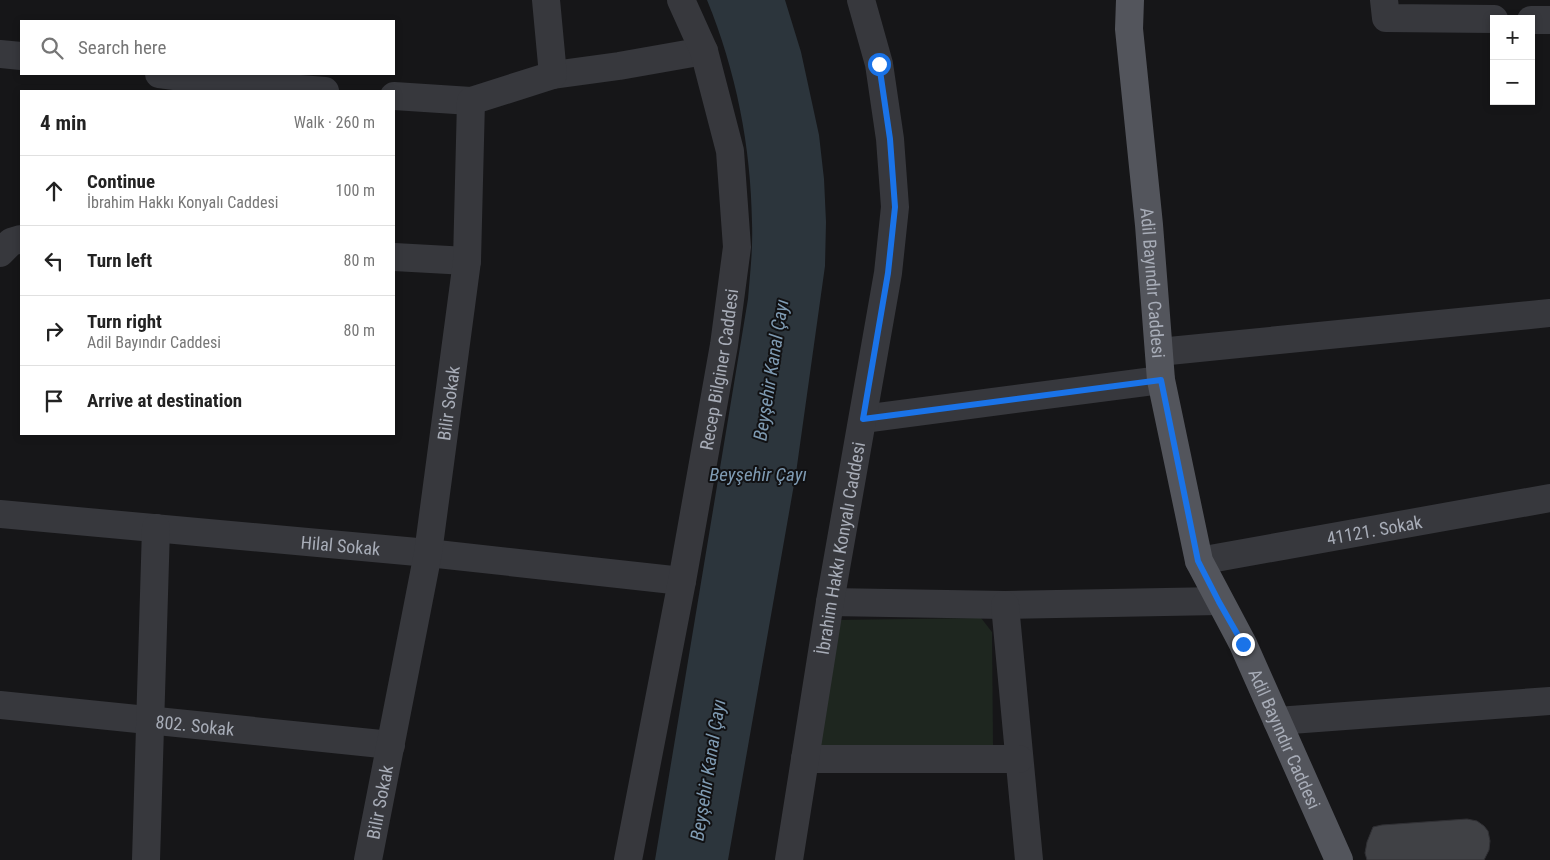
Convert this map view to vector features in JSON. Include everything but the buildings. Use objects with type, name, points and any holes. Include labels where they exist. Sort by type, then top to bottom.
[{"type":"main road","name":"Adil Bayındır Caddesi","points":[[1130,0],[1129,30],[1149,225],[1161,380],[1198,561],[1243,644],[1339,860]]},
{"type":"street","points":[[546,0],[553,75]]},
{"type":"street","name":"Recep Bilginer Caddesi","points":[[628,860],[682,580],[724,345],[737,247],[730,151],[704,51],[681,0]]},
{"type":"street","name":"İbrahim Hakkı Konyalı Caddesi","points":[[789,860],[830,602],[888,273],[895,207],[890,139],[879,64],[861,0]]},
{"type":"street","points":[[1384,0],[1386,18],[1490,19]]},
{"type":"street","points":[[1535,20],[1550,20]]},
{"type":"street","points":[[395,96],[471,101],[553,75],[704,51]]},
{"type":"street","points":[[0,54],[20,56]]},
{"type":"street","points":[[167,75],[237,84],[312,90]]},
{"type":"street","name":"Bilir Sokak","points":[[368,860],[428,552],[467,261],[471,101]]},
{"type":"street","points":[[0,253],[11,242],[20,239]]},
{"type":"street","points":[[395,256],[467,261]]},
{"type":"street","points":[[1159,352],[1550,314]]},
{"type":"street","points":[[863,419],[1161,380]]},
{"type":"street","name":"41121. Sokak","points":[[1198,561],[1550,498]]},
{"type":"street","name":"Hilal Sokak","points":[[0,514],[428,552],[682,580]]},
{"type":"street","points":[[146,860],[156,528]]},
{"type":"street","points":[[830,602],[1005,605],[1219,602]]},
{"type":"street","points":[[1005,605],[1029,860]]},
{"type":"street","points":[[1277,721],[1550,701]]},
{"type":"street","name":"802. Sokak","points":[[0,705],[391,745]]},
{"type":"street","points":[[804,759],[1019,759]]},
{"type":"shaded area","points":[[981,618],[992,632],[993,746],[815,750],[835,620]]},
{"type":"water","name":"Beyşehir Çayı","points":[[707,0],[785,0],[801,52],[819,135],[826,222],[825,266],[796,473],[728,860],[655,860],[748,299],[752,252],[749,166],[740,109],[726,54]]},
{"type":"route","points":[[879,64],[890,139],[895,207],[888,273],[863,419],[1161,380],[1198,561],[1243,644]]},
{"type":"water label","name":"Beyşehir Kanal Çayı","points":[[771,370]]},
{"type":"water label","name":"Beyşehir Kanal Çayı","points":[[708,770]]}]
